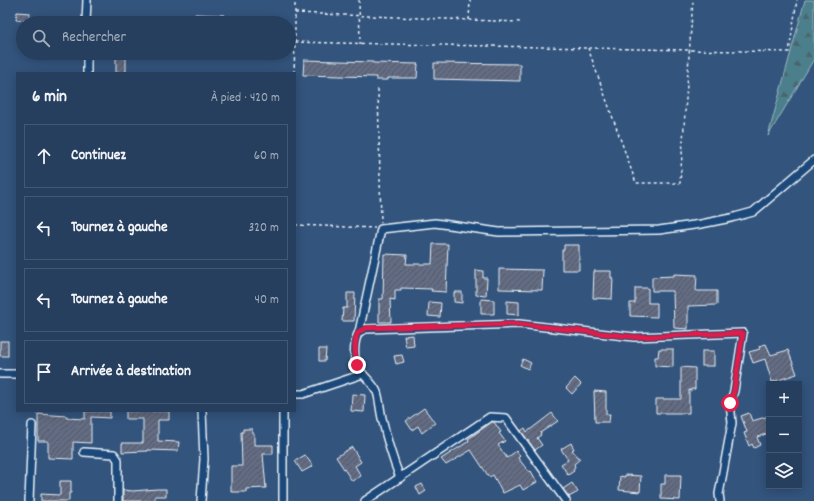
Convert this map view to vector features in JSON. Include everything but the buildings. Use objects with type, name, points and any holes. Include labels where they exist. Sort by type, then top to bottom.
[{"type":"street","points":[[86,16],[87,0]]},
{"type":"street","points":[[87,60],[87,72]]},
{"type":"street","points":[[400,478],[394,463],[382,421],[377,392],[372,382],[363,374],[357,365],[355,354],[356,336],[359,332],[381,229],[435,223],[499,232],[659,230],[701,224],[752,212],[814,160]]},
{"type":"street","points":[[359,332],[366,328],[519,324],[634,337],[743,333],[734,391],[730,403],[732,423],[719,494],[720,501]]},
{"type":"street","points":[[0,374],[16,374]]},
{"type":"street","points":[[296,394],[303,394],[363,374]]},
{"type":"street","points":[[201,501],[204,458],[202,412]]},
{"type":"street","points":[[283,412],[283,501]]},
{"type":"street","points":[[365,501],[490,417],[506,418],[566,501]]},
{"type":"street","points":[[29,501],[32,425]]},
{"type":"street","points":[[84,452],[114,454],[118,460],[118,501]]},
{"type":"path","points":[[295,0],[296,43],[789,52],[797,0]]},
{"type":"path","points":[[359,0],[360,44]]},
{"type":"path","points":[[469,20],[470,0]]},
{"type":"path","points":[[588,48],[636,183],[680,183],[693,0]]},
{"type":"path","points":[[296,13],[520,22]]},
{"type":"path","points":[[294,72],[295,60]]},
{"type":"path","points":[[296,225],[381,229],[378,89]]},
{"type":"green space","points":[[805,0],[814,0],[814,59],[768,136]]},
{"type":"route","points":[[357,365],[355,354],[356,336],[359,332],[366,328],[519,324],[634,337],[743,333],[734,391],[730,403]]}]
